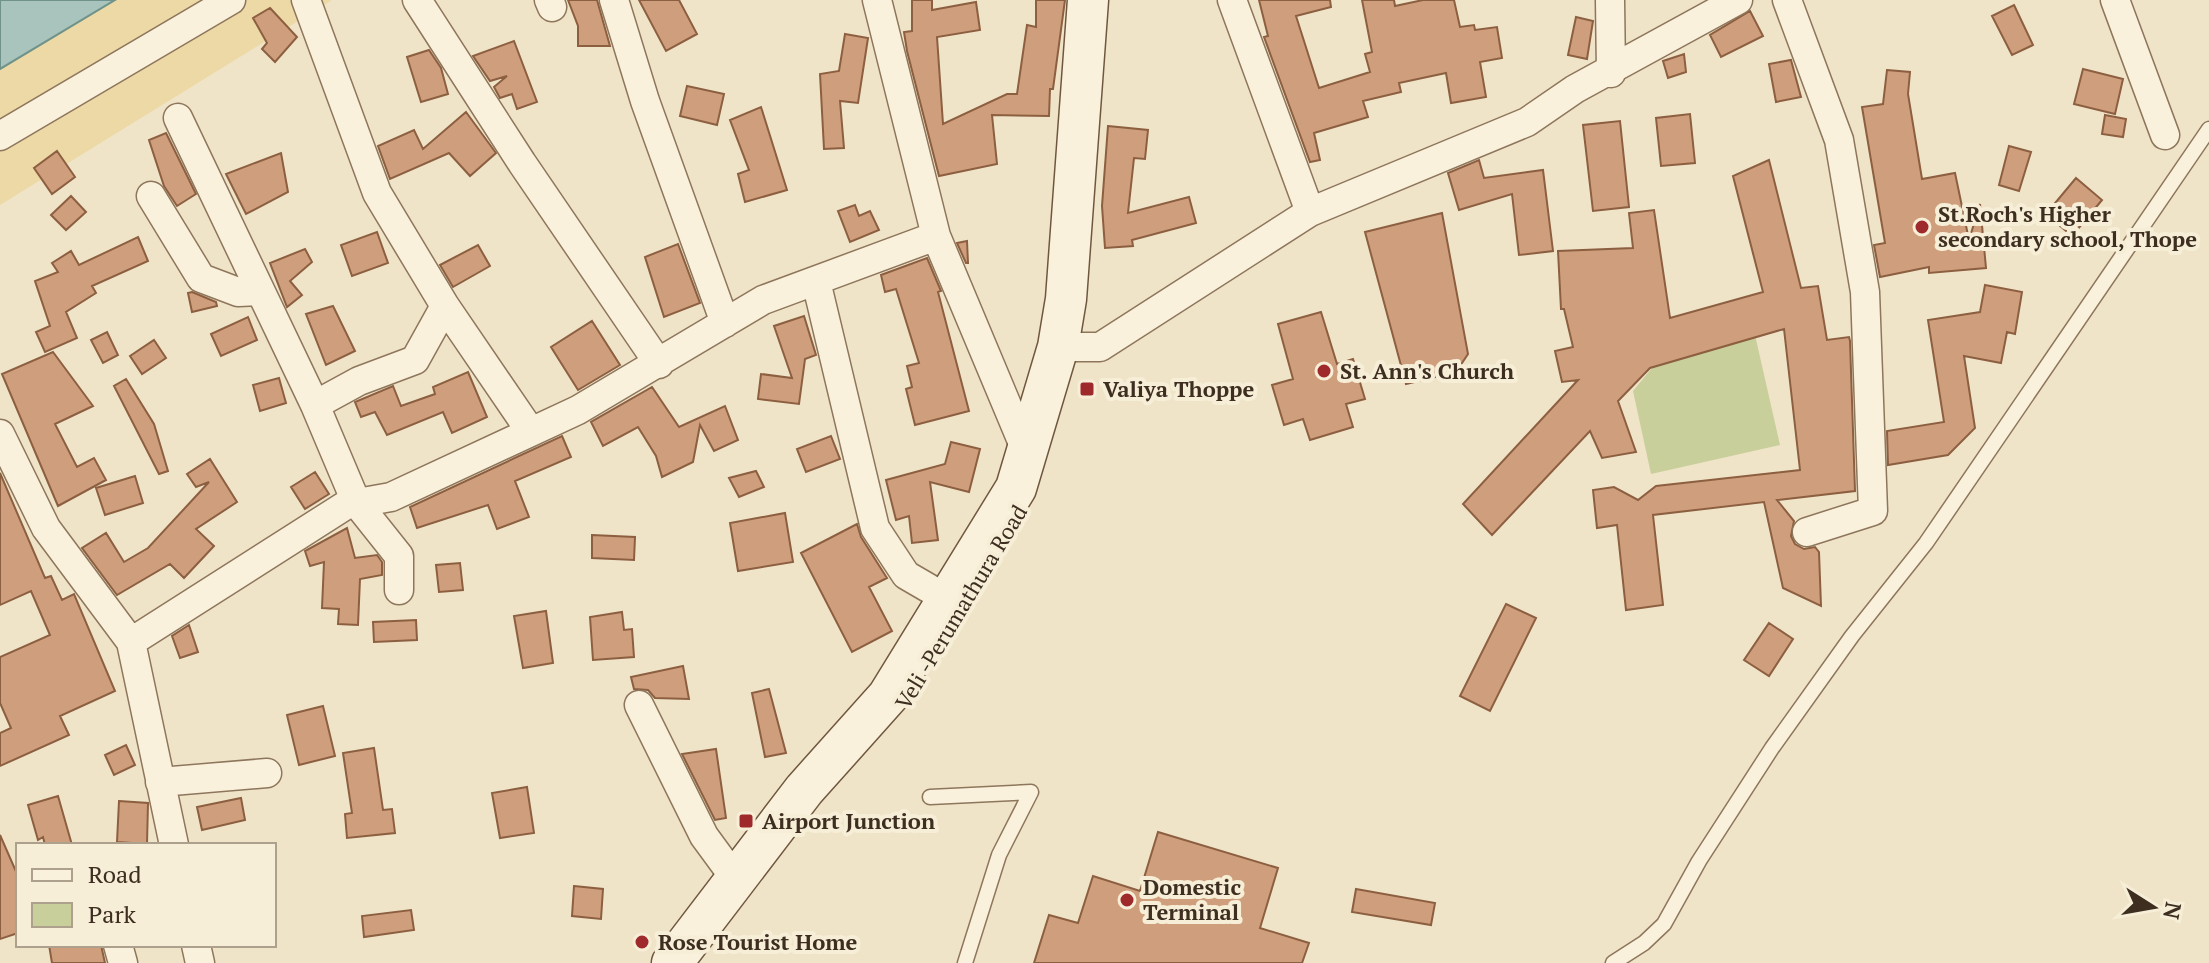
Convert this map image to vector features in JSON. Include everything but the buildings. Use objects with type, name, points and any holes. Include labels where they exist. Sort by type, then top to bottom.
[{"type":"main road","points":[[672,963],[737,881],[820,791],[888,696],[1016,488],[1067,348],[1066,299],[1088,0]]},
{"type":"main road","name":"Veli -Perumathura Road","points":[[699,963],[820,791],[903,709],[1019,514],[1041,460],[1067,348],[1085,303],[1107,0]]},
{"type":"street","points":[[0,136],[231,0]]},
{"type":"street","points":[[306,0],[377,193],[445,306],[531,432]]},
{"type":"street","points":[[417,0],[522,163],[659,364]]},
{"type":"street","points":[[614,0],[645,101],[725,323]]},
{"type":"street","points":[[877,0],[936,236],[1027,453]]},
{"type":"street","points":[[1232,0],[1310,212]]},
{"type":"street","points":[[1610,0],[1611,73]]},
{"type":"street","points":[[1067,348],[1100,347],[1310,212],[1527,122],[1575,89],[1611,73],[1738,0]]},
{"type":"street","points":[[1787,0],[1839,140],[1865,292],[1873,511],[1807,532]]},
{"type":"street","points":[[2115,0],[2165,135]]},
{"type":"street","points":[[178,118],[315,405],[356,502],[399,556],[399,590]]},
{"type":"street","points":[[151,196],[201,278],[238,292],[259,291]]},
{"type":"street","points":[[131,642],[356,502],[391,497],[578,410],[763,300],[936,236]]},
{"type":"street","points":[[816,281],[875,528],[906,575],[949,600]]},
{"type":"street","points":[[315,405],[359,381],[415,360],[445,306]]},
{"type":"street","points":[[0,434],[46,528],[131,642],[160,782],[168,843]]},
{"type":"street","points":[[639,705],[704,836],[737,881]]},
{"type":"street","points":[[160,782],[267,773]]},
{"type":"lane","points":[[1613,963],[1644,943],[1664,924],[1699,861],[1772,748],[1845,646],[1926,543],[2209,129]]},
{"type":"lane","points":[[930,797],[1031,792],[999,855],[965,963]]},
{"type":"green space","points":[[1753,326],[1780,445],[1651,474],[1633,391],[1671,345]]},
{"type":"sand","points":[[115,0],[332,0],[0,205],[0,69]]},
{"type":"water","points":[[0,0],[115,0],[0,69]]},
{"type":"place","name":"St.Roch's Higher secondary school, Thope","points":[[1922,227]]},
{"type":"place","name":"St. Ann's Church","points":[[1324,371]]},
{"type":"place","name":"Valiya Thoppe","points":[[1087,389]]},
{"type":"place","name":"Airport Junction","points":[[746,821]]},
{"type":"place","name":"Domestic Terminal","points":[[1127,900]]},
{"type":"place","name":"Rose Tourist Home","points":[[642,942]]}]
